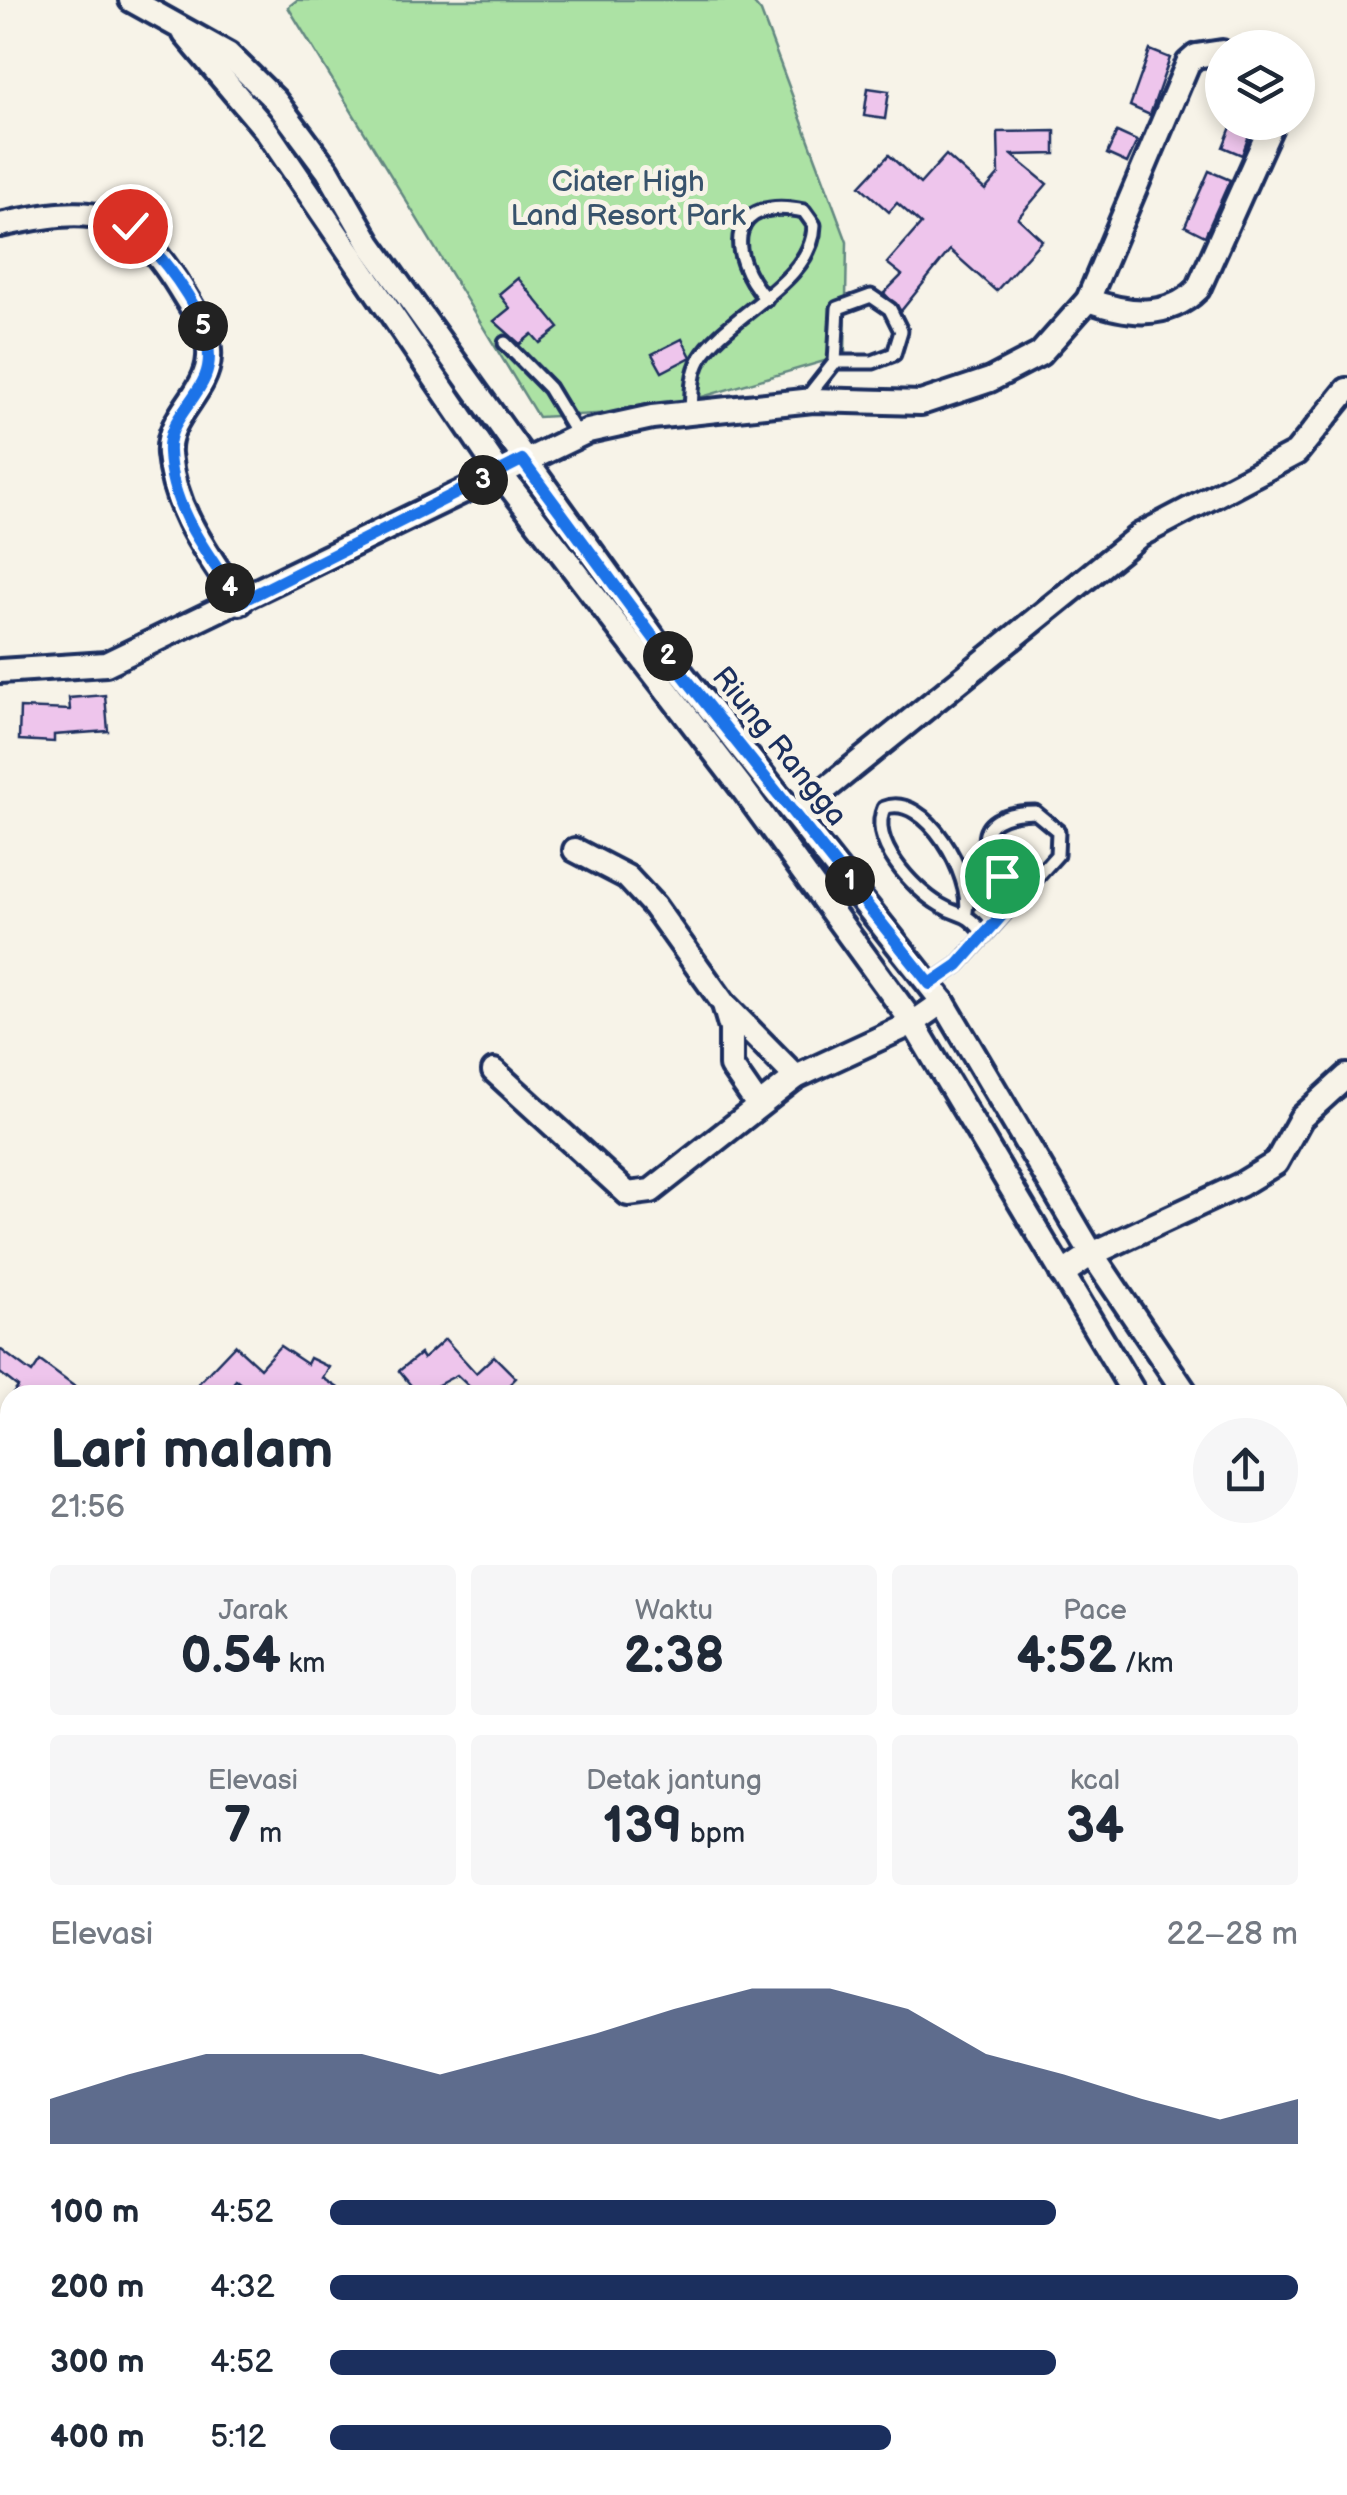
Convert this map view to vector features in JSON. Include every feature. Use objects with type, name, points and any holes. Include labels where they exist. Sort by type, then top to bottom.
[{"type":"street","name":"Riung Rangga","points":[[132,0],[228,54],[275,100],[522,460],[656,641],[936,993],[1092,1254],[1181,1385]]},
{"type":"street","points":[[176,23],[266,130],[499,472],[742,788],[913,1023],[1129,1385]]},
{"type":"street","points":[[0,671],[106,664],[578,436],[652,417],[805,401],[921,404],[990,380],[1040,354],[1088,300],[1188,64],[1205,53]]},
{"type":"street","points":[[1088,300],[1121,312],[1161,310],[1186,302],[1198,290],[1265,140]]},
{"type":"street","points":[[0,225],[45,215],[92,215],[130,226],[164,257],[203,325],[210,356],[205,376],[174,426],[168,447],[171,475],[180,510],[240,602]]},
{"type":"street","points":[[796,813],[1140,535],[1296,452],[1347,390]]},
{"type":"street","points":[[575,850],[627,877],[654,906],[724,1004],[796,1077]]},
{"type":"street","points":[[494,1071],[628,1194],[639,1196],[651,1191],[796,1077],[913,1023],[936,993]]},
{"type":"street","points":[[724,1004],[731,1029],[731,1066],[758,1104]]},
{"type":"street","points":[[1062,1274],[1092,1254],[1240,1185],[1276,1163],[1301,1118],[1347,1076]]},
{"type":"lane","points":[[691,412],[693,380],[700,360],[717,339],[766,299],[811,244],[814,225],[804,211],[777,206],[755,212],[741,231],[739,260],[766,299]]},
{"type":"lane","points":[[805,401],[835,362],[838,308],[870,296],[890,309],[901,331],[894,354],[873,362],[835,362]]},
{"type":"lane","points":[[505,342],[549,388],[578,436]]},
{"type":"lane","points":[[966,912],[968,887],[928,820],[908,806],[884,808],[879,819],[881,838],[901,868],[938,904],[966,912],[984,934]]},
{"type":"lane","points":[[936,993],[984,934],[1048,868],[1058,844],[1058,831],[1035,812],[1005,817],[987,830],[984,847],[988,862],[1024,890]]},
{"type":"green space","name":"Ciater High Land Resort Park","points":[[297,0],[751,0],[761,12],[847,242],[845,355],[654,411],[538,417],[288,7]]},
{"type":"building","points":[[1150,50],[1170,58],[1150,115],[1130,106]]},
{"type":"building","points":[[868,88],[889,91],[885,119],[864,116]]},
{"type":"building","points":[[1055,131],[1055,154],[1012,155],[1047,184],[1018,218],[1042,240],[996,291],[950,250],[901,311],[884,293],[902,275],[887,263],[921,224],[897,203],[889,212],[860,186],[889,155],[920,184],[946,155],[985,190],[999,174],[998,132]]},
{"type":"building","points":[[1117,132],[1137,141],[1127,163],[1107,154]]},
{"type":"building","points":[[1226,140],[1247,140],[1242,155],[1223,147]]},
{"type":"building","points":[[1209,171],[1230,180],[1205,236],[1185,226]]},
{"type":"building","points":[[518,278],[559,328],[540,343],[532,334],[520,344],[494,321],[510,308],[499,294]]},
{"type":"building","points":[[682,339],[691,357],[662,372],[652,354]]},
{"type":"building","points":[[105,695],[108,731],[54,735],[54,742],[19,740],[20,708],[70,710],[69,698]]},
{"type":"building","points":[[445,1339],[476,1373],[494,1356],[516,1378],[509,1385],[468,1385],[457,1375],[438,1385],[411,1385],[399,1371],[420,1354],[423,1359]]},
{"type":"building","points":[[235,1345],[260,1368],[280,1346],[307,1364],[310,1358],[329,1367],[323,1378],[334,1385],[242,1385],[236,1380],[232,1385],[197,1385]]},
{"type":"building","points":[[0,1349],[32,1373],[40,1361],[72,1385],[15,1385],[0,1373]]},
{"type":"route","points":[[130,226],[164,257],[203,325],[210,356],[205,376],[174,426],[168,447],[171,475],[180,510],[240,602],[522,460],[656,641],[930,984],[958,965],[1024,890],[1002,876]]}]
